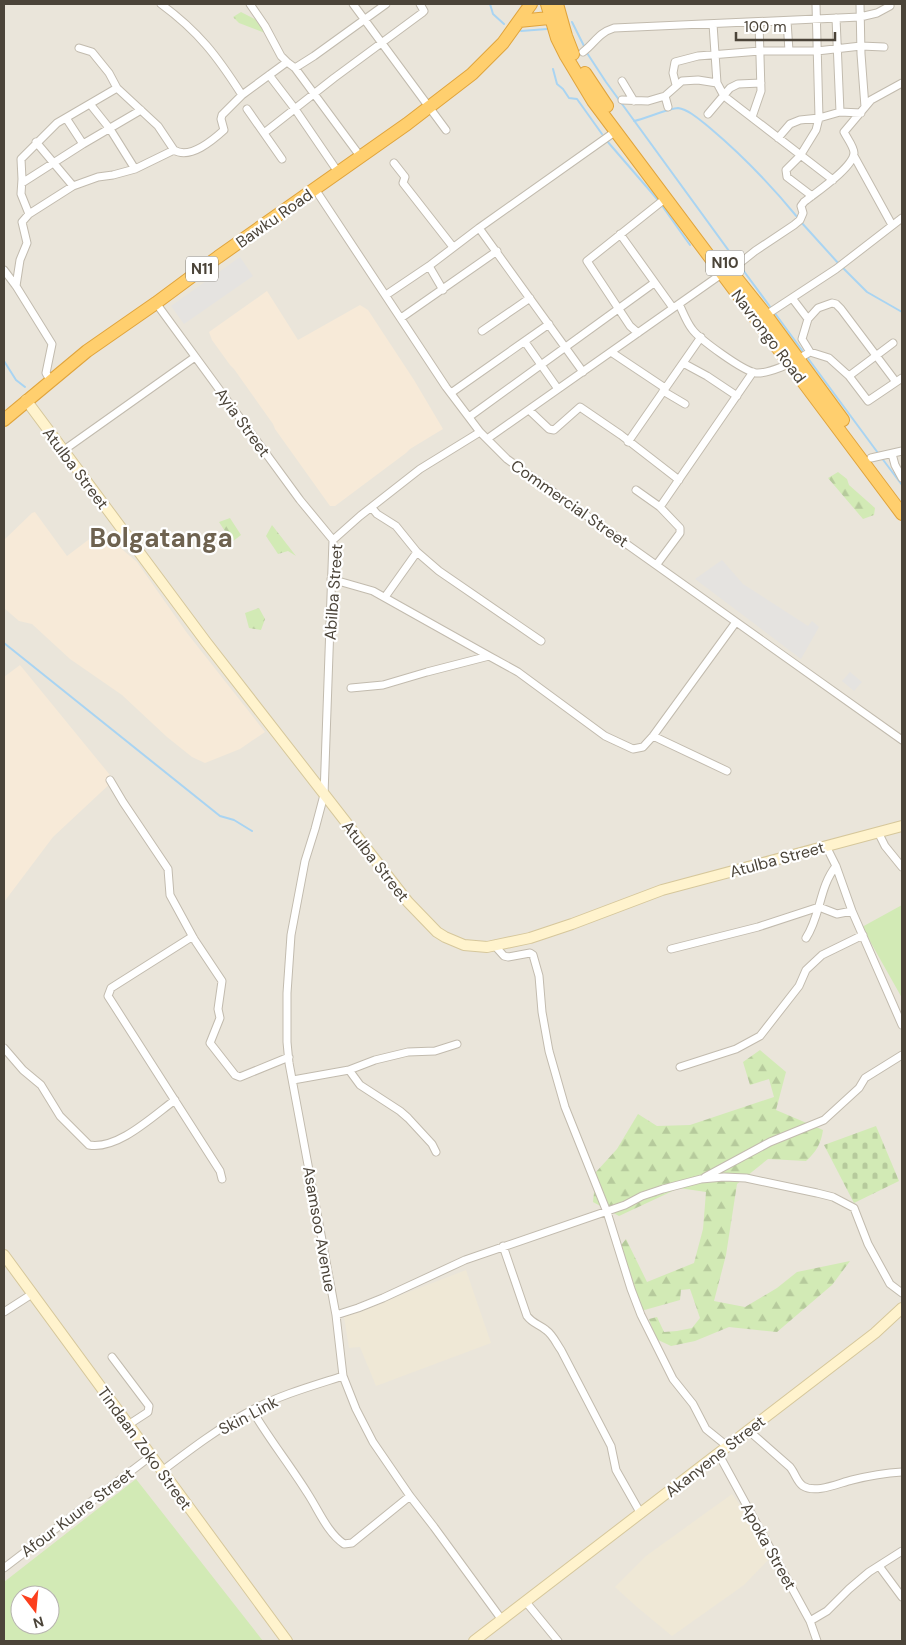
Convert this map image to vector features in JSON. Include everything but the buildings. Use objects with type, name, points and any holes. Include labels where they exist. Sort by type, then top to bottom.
[{"type":"highway","name":"N11","points":[[519,21],[524,4]]},
{"type":"highway","name":"Bawku Road","points":[[4,420],[87,350],[407,124],[472,74],[511,33],[531,4]]},
{"type":"highway","name":"Navrongo Road","points":[[547,4],[566,36],[573,54],[603,100],[726,272],[766,315],[794,361],[902,514]]},
{"type":"highway","name":"Navrongo Road","points":[[557,4],[557,38],[578,77],[616,132],[871,458],[902,501]]},
{"type":"highway","points":[[519,21],[556,18]]},
{"type":"street","points":[[161,4],[192,28],[210,47],[242,95]]},
{"type":"street","points":[[250,4],[265,26],[281,56],[295,68],[360,156]]},
{"type":"street","points":[[353,4],[446,130]]},
{"type":"street","points":[[295,68],[386,4]]},
{"type":"street","points":[[264,133],[422,13],[424,8],[420,4]]},
{"type":"street","points":[[812,196],[787,177],[786,170],[800,156],[816,130],[820,118],[816,4]]},
{"type":"street","points":[[860,4],[865,106]]},
{"type":"street","points":[[583,52],[598,37],[614,28],[860,17],[877,13],[890,6]]},
{"type":"street","points":[[836,18],[840,112]]},
{"type":"street","points":[[787,21],[789,51]]},
{"type":"street","points":[[752,117],[761,90],[759,22]]},
{"type":"street","points":[[713,24],[717,83],[724,96],[833,180]]},
{"type":"street","points":[[676,85],[673,72],[675,62],[698,56],[760,51],[817,51],[861,46],[884,47]]},
{"type":"street","points":[[79,48],[92,52],[109,73],[117,88],[158,126],[174,150],[179,153],[188,152],[215,138],[224,130],[221,119],[222,115],[242,95],[286,62]]},
{"type":"street","points":[[269,75],[296,108],[338,172]]},
{"type":"street","points":[[622,100],[648,101],[665,96],[682,82],[698,80],[717,83]]},
{"type":"street","points":[[622,81],[634,101]]},
{"type":"street","points":[[708,114],[730,88],[738,84],[761,83]]},
{"type":"street","points":[[892,225],[854,156],[854,150],[844,132],[871,100],[902,83]]},
{"type":"street","points":[[29,214],[21,194],[21,159],[51,128],[117,88]]},
{"type":"street","points":[[665,96],[668,107]]},
{"type":"street","points":[[90,104],[110,129],[135,169]]},
{"type":"street","points":[[22,183],[140,110]]},
{"type":"street","points":[[247,110],[282,159]]},
{"type":"street","points":[[778,138],[790,124],[800,120],[820,118],[840,112],[861,113]]},
{"type":"street","points":[[66,118],[83,144]]},
{"type":"street","points":[[386,294],[429,266],[479,228],[616,132]]},
{"type":"street","points":[[36,142],[73,186]]},
{"type":"street","points":[[16,286],[20,260],[28,244],[22,222],[29,214],[73,186],[98,177],[113,176],[135,169],[174,150]]},
{"type":"street","points":[[487,439],[797,222],[803,213],[801,206],[833,180],[854,156]]},
{"type":"street","points":[[394,163],[406,177],[403,183],[453,247]]},
{"type":"street","name":"Commercial Street","points":[[315,189],[386,294],[450,394],[480,432],[507,459],[902,739]]},
{"type":"street","points":[[638,333],[630,326],[587,261],[666,198]]},
{"type":"street","points":[[766,315],[836,269],[902,218]]},
{"type":"street","points":[[479,228],[583,372]]},
{"type":"street","points":[[620,234],[654,283],[676,306],[692,330],[739,366],[753,372],[769,372],[810,352]]},
{"type":"street","points":[[401,318],[497,251]]},
{"type":"street","points":[[429,266],[443,290]]},
{"type":"street","points":[[4,270],[52,344],[46,373],[50,380]]},
{"type":"street","points":[[468,417],[654,283]]},
{"type":"street","points":[[482,332],[530,298]]},
{"type":"street","points":[[792,298],[808,319]]},
{"type":"street","name":"Ayia Street","points":[[156,303],[300,500],[333,540]]},
{"type":"street","points":[[832,303],[836,304],[876,356],[899,380],[868,401],[849,376],[829,358],[810,352],[802,340],[808,319],[818,308],[832,303]]},
{"type":"street","points":[[450,394],[549,324]]},
{"type":"street","points":[[628,442],[701,337]]},
{"type":"street","points":[[525,342],[558,389]]},
{"type":"street","points":[[849,376],[892,343]]},
{"type":"street","points":[[610,352],[685,404]]},
{"type":"street","points":[[64,450],[195,357]]},
{"type":"street","points":[[683,363],[708,376],[736,396]]},
{"type":"street","points":[[660,507],[753,372]]},
{"type":"street","name":"Atulba Street","points":[[26,400],[201,636],[408,902],[437,932],[452,940],[471,946],[495,946],[530,938],[662,890],[902,826]]},
{"type":"street","points":[[528,410],[549,429],[554,430],[580,407],[679,480]]},
{"type":"street","name":"Abilba Street","points":[[324,795],[333,540],[360,516],[420,469],[480,432]]},
{"type":"street","points":[[871,458],[902,451]]},
{"type":"street","points":[[892,454],[902,478]]},
{"type":"street","points":[[636,490],[660,507],[680,528],[680,534],[657,564]]},
{"type":"street","points":[[372,508],[377,514],[396,526],[417,552],[439,571],[541,641]]},
{"type":"street","points":[[384,597],[417,552]]},
{"type":"street","points":[[331,579],[368,589],[518,672],[605,736],[633,749],[643,746],[653,736],[736,622]]},
{"type":"street","points":[[351,688],[383,685],[489,656]]},
{"type":"street","points":[[653,736],[727,771]]},
{"type":"street","points":[[110,780],[168,869],[170,895],[194,939],[222,983],[218,1009],[220,1018],[210,1043],[237,1077],[243,1077],[289,1057]]},
{"type":"street","name":"Asamsoo Avenue","points":[[324,795],[305,861],[291,936],[287,993],[289,1057],[336,1315],[342,1376],[373,1442],[410,1496],[502,1620]]},
{"type":"street","points":[[878,832],[885,846],[902,867]]},
{"type":"street","points":[[826,846],[902,1025]]},
{"type":"street","points":[[806,938],[812,928],[819,907],[823,887],[828,876],[836,866]]},
{"type":"street","points":[[671,949],[758,927],[819,907],[837,914],[852,911]]},
{"type":"street","points":[[680,1067],[736,1049],[760,1036],[799,986],[806,970],[822,955],[863,935]]},
{"type":"street","points":[[194,939],[190,938],[111,988],[109,993],[110,1000],[220,1171],[222,1179]]},
{"type":"street","points":[[495,946],[504,956],[508,957],[530,953],[533,955],[539,976],[542,1012],[550,1051],[565,1107],[607,1212],[641,1315],[673,1379],[693,1404],[706,1429],[727,1446]]},
{"type":"street","points":[[293,1080],[349,1070],[408,1052],[435,1051],[457,1044]]},
{"type":"street","points":[[4,1048],[23,1070],[41,1085],[60,1116],[89,1145],[102,1145],[122,1138],[175,1100]]},
{"type":"street","points":[[701,1179],[770,1142],[824,1120],[859,1088],[865,1078],[902,1055]]},
{"type":"street","points":[[349,1070],[360,1084],[400,1110],[432,1144],[436,1152]]},
{"type":"street","points":[[336,1315],[358,1308],[465,1260],[625,1206],[642,1196],[701,1179],[724,1177],[746,1178],[817,1193],[833,1197],[854,1208],[868,1244],[886,1278],[890,1284],[902,1293]]},
{"type":"street","points":[[503,1246],[527,1316],[532,1323],[546,1330],[561,1350],[611,1446],[616,1470],[641,1514]]},
{"type":"street","name":"Tindaan Zoko Street","points":[[4,1255],[287,1641]]},
{"type":"street","points":[[4,1312],[32,1294]]},
{"type":"street","name":"Akanyene Street","points":[[474,1641],[875,1333],[902,1308]]},
{"type":"street","points":[[112,1357],[149,1406],[148,1412],[128,1424]]},
{"type":"street","name":"Skin Link","points":[[162,1471],[206,1438],[252,1410],[291,1393],[342,1376]]},
{"type":"street","points":[[252,1410],[308,1494],[322,1520],[344,1544],[352,1543],[410,1496]]},
{"type":"street","points":[[748,1430],[790,1467],[802,1485],[807,1488],[820,1488],[853,1480],[902,1472]]},
{"type":"street","name":"Apoka Street","points":[[718,1453],[810,1621],[817,1641]]},
{"type":"street","name":"Afour Kuure Street","points":[[4,1568],[151,1456]]},
{"type":"street","points":[[810,1621],[827,1611],[849,1589],[902,1551]]},
{"type":"street","points":[[879,1566],[902,1597]]},
{"type":"street","points":[[526,1602],[558,1641]]},
{"type":"shaded area","points":[[4,4],[902,4],[902,1641],[4,1641]]},
{"type":"shaded area","points":[[240,257],[253,276],[184,324],[171,306]]},
{"type":"shaded area","points":[[267,291],[298,340],[360,305],[368,310],[414,380],[443,429],[410,449],[335,506],[330,506],[212,340],[209,332]]},
{"type":"shaded area","points":[[35,512],[67,556],[104,528],[117,545],[137,562],[187,633],[265,732],[240,749],[205,763],[192,757],[167,737],[122,695],[70,659],[32,624],[19,621],[4,608],[4,540]]},
{"type":"shaded area","points":[[722,560],[743,584],[808,626],[812,621],[819,627],[801,659],[695,579]]},
{"type":"shaded area","points":[[20,665],[114,780],[53,837],[4,902],[4,677]]},
{"type":"shaded area","points":[[850,672],[862,682],[854,691],[842,681]]},
{"type":"shaded area","points":[[466,1270],[491,1343],[376,1386],[360,1347],[349,1348],[344,1317]]},
{"type":"shaded area","points":[[732,1494],[747,1515],[770,1558],[744,1585],[672,1636],[615,1587],[646,1556]]},
{"type":"green space","points":[[241,12],[262,23],[265,33],[239,23],[233,17]]},
{"type":"green space","points":[[838,472],[847,479],[849,485],[875,508],[874,515],[863,519],[828,478]]},
{"type":"green space","points":[[230,518],[241,535],[232,542],[219,522]]},
{"type":"green space","points":[[272,525],[296,556],[288,551],[278,554],[266,536]]},
{"type":"green space","points":[[259,608],[265,619],[261,630],[249,628],[245,613]]},
{"type":"green space","points":[[902,905],[902,998],[862,927]]},
{"type":"green space","points":[[760,1050],[786,1072],[776,1110],[823,1130],[818,1147],[806,1161],[768,1159],[737,1184],[726,1255],[714,1301],[745,1307],[777,1288],[797,1272],[850,1261],[832,1285],[777,1332],[729,1327],[695,1341],[671,1346],[656,1339],[649,1319],[657,1317],[664,1332],[692,1328],[700,1318],[690,1289],[681,1290],[680,1300],[641,1311],[618,1249],[626,1239],[647,1282],[694,1263],[703,1229],[706,1192],[679,1188],[619,1216],[593,1202],[596,1172],[617,1149],[638,1114],[657,1126],[690,1125],[774,1097],[769,1079],[750,1085],[743,1062]]},
{"type":"green space","points":[[876,1126],[899,1181],[854,1203],[824,1145]]},
{"type":"green space","points":[[136,1479],[263,1641],[4,1641],[4,1582]]},
{"type":"waterway","points":[[490,4],[493,14],[504,24]]},
{"type":"waterway","points":[[572,22],[585,48]]},
{"type":"waterway","points":[[521,31],[547,29]]},
{"type":"waterway","points":[[587,53],[737,262]]},
{"type":"waterway","points":[[553,69],[557,84],[569,98],[577,99],[602,134]]},
{"type":"waterway","points":[[634,121],[674,108],[691,113],[745,160],[798,218]]},
{"type":"waterway","points":[[607,141],[658,200],[690,245]]},
{"type":"waterway","points":[[801,222],[839,264]]},
{"type":"waterway","points":[[740,266],[771,308]]},
{"type":"waterway","points":[[843,268],[867,292],[902,312]]},
{"type":"waterway","points":[[774,312],[804,353]]},
{"type":"waterway","points":[[807,357],[878,453]]},
{"type":"waterway","points":[[4,361],[16,380],[25,387]]},
{"type":"waterway","points":[[881,457],[902,485]]},
{"type":"waterway","points":[[4,643],[220,816],[234,820],[252,831]]},
{"type":"district","name":"Bolgatanga","points":[[161,538]]}]
